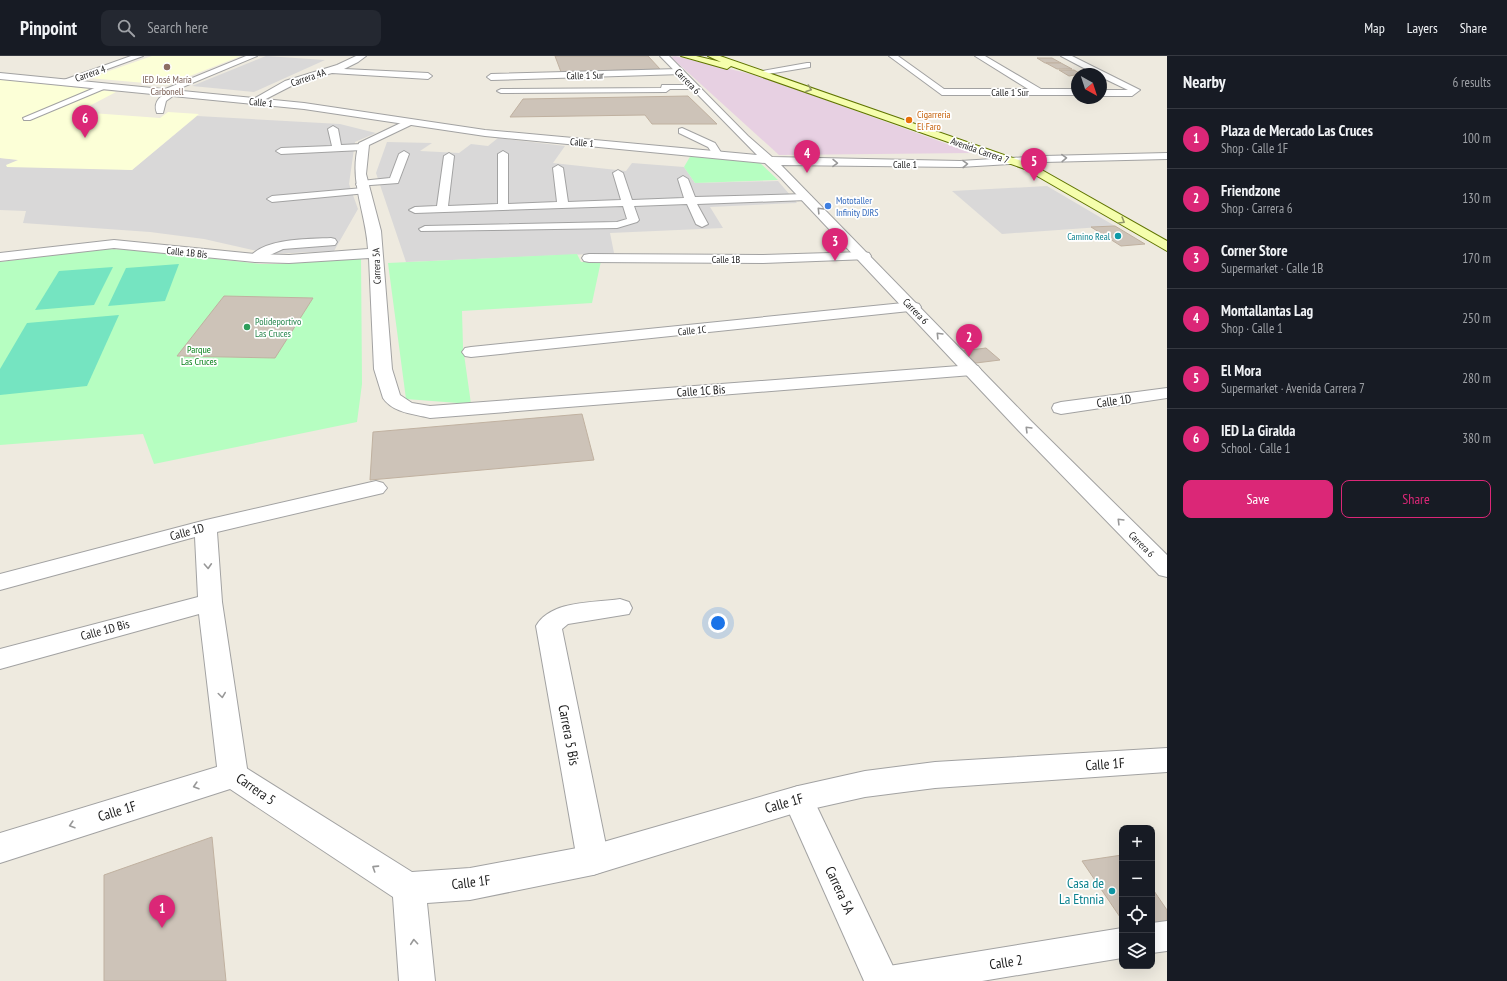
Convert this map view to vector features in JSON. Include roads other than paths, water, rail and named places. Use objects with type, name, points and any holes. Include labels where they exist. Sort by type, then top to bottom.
[{"type":"main road","points":[[685,56],[767,74]]},
{"type":"main road","name":"Avenida Carrera 7","points":[[712,56],[1012,161],[1043,175],[1167,247]]},
{"type":"street","name":"Carrera 4","points":[[63,82],[139,56]]},
{"type":"street","points":[[168,92],[252,56]]},
{"type":"street","name":"Carrera 4A","points":[[255,101],[299,79],[356,60],[362,56]]},
{"type":"street","name":"Carrera 6","points":[[664,56],[807,197],[972,370],[1167,569]]},
{"type":"street","name":"Calle 1 Sur","points":[[893,56],[942,92],[1071,92]]},
{"type":"street","points":[[979,56],[1039,92]]},
{"type":"street","points":[[1065,56],[1090,68]]},
{"type":"street","points":[[328,70],[428,76]]},
{"type":"street","name":"Calle 1 Sur","points":[[491,77],[679,72]]},
{"type":"street","name":"Calle 1","points":[[0,76],[255,101],[357,113],[485,133],[718,154],[768,160],[800,162],[953,164],[1167,156]]},
{"type":"street","points":[[1107,76],[1135,90],[1134,92],[1107,92]]},
{"type":"street","points":[[362,147],[370,140],[409,122]]},
{"type":"street","name":"Carrera 5A","points":[[362,147],[359,164],[362,188],[374,231],[383,369],[392,398],[406,407],[430,412]]},
{"type":"street","points":[[333,256],[374,231]]},
{"type":"street","name":"Calle 1B Bis","points":[[0,257],[114,244],[255,258],[289,259],[375,253]]},
{"type":"street","name":"Calle 1B","points":[[589,258],[763,259],[864,256]]},
{"type":"street","name":"Calle 1C","points":[[471,352],[913,308]]},
{"type":"street","name":"Calle 1C Bis","points":[[430,412],[972,370]]},
{"type":"street","name":"Calle 1D","points":[[1062,408],[1167,393]]},
{"type":"street","name":"Calle 1D","points":[[0,582],[206,527],[376,488]]},
{"type":"street","name":"Carrera 5","points":[[206,527],[210,602],[233,775],[409,888]]},
{"type":"street","name":"Calle 1D Bis","points":[[0,659],[210,602]]},
{"type":"street","name":"Carrera 5 Bis","points":[[593,860],[549,626],[560,616],[620,608]]},
{"type":"street","name":"Calle 1F","points":[[409,888],[470,884],[593,860],[798,799],[865,784],[935,775],[1167,760]]},
{"type":"street","name":"Calle 1F","points":[[0,848],[233,775]]},
{"type":"street","name":"Carrera 5A","points":[[798,799],[882,981]]},
{"type":"street","points":[[409,888],[417,981]]},
{"type":"lane","points":[[767,74],[807,65]]},
{"type":"lane","points":[[27,118],[107,86]]},
{"type":"lane","points":[[501,91],[666,90],[665,86],[693,86]]},
{"type":"lane","points":[[160,111],[159,103],[168,92]]},
{"type":"lane","points":[[333,129],[337,148]]},
{"type":"lane","points":[[682,131],[712,145],[718,154]]},
{"type":"lane","points":[[281,151],[306,153],[337,148],[362,147]]},
{"type":"lane","points":[[272,199],[362,188],[394,181],[404,154]]},
{"type":"lane","points":[[503,154],[503,207]]},
{"type":"lane","points":[[442,209],[449,156]]},
{"type":"lane","points":[[558,168],[563,205]]},
{"type":"lane","points":[[425,229],[617,225],[630,222],[633,220],[618,174]]},
{"type":"lane","points":[[683,179],[690,200],[702,224]]},
{"type":"lane","points":[[754,188],[760,198]]},
{"type":"lane","points":[[415,210],[807,197]]},
{"type":"lane","points":[[255,258],[266,250],[282,245],[331,242]]},
{"type":"lane","points":[[1155,938],[1167,936]]},
{"type":"lane","name":"Calle 2","points":[[889,981],[1119,943]]},
{"type":"place","name":"IED José María Carbonell","points":[[167,67]]},
{"type":"place","name":"Cigarreria El Faro","points":[[909,120]]},
{"type":"place","name":"IED La Giralda","points":[[85,138]]},
{"type":"place","name":"Montallantas Lag","points":[[807,173]]},
{"type":"place","name":"El Mora","points":[[1034,181]]},
{"type":"place","name":"Mototaller Infinity DJRS","points":[[828,206]]},
{"type":"place","name":"Camino Real","points":[[1118,236]]},
{"type":"place","name":"Corner Store","points":[[835,261]]},
{"type":"place","name":"Polideportivo Las Cruces","points":[[247,327]]},
{"type":"place","name":"Friendzone","points":[[969,357]]},
{"type":"place","name":"Casa de La Etnnia","points":[[1112,891]]},
{"type":"place","name":"Plaza de Mercado Las Cruces","points":[[162,928]]},
{"type":"park label","name":"Parque Las Cruces","points":[[199,354]]}]
